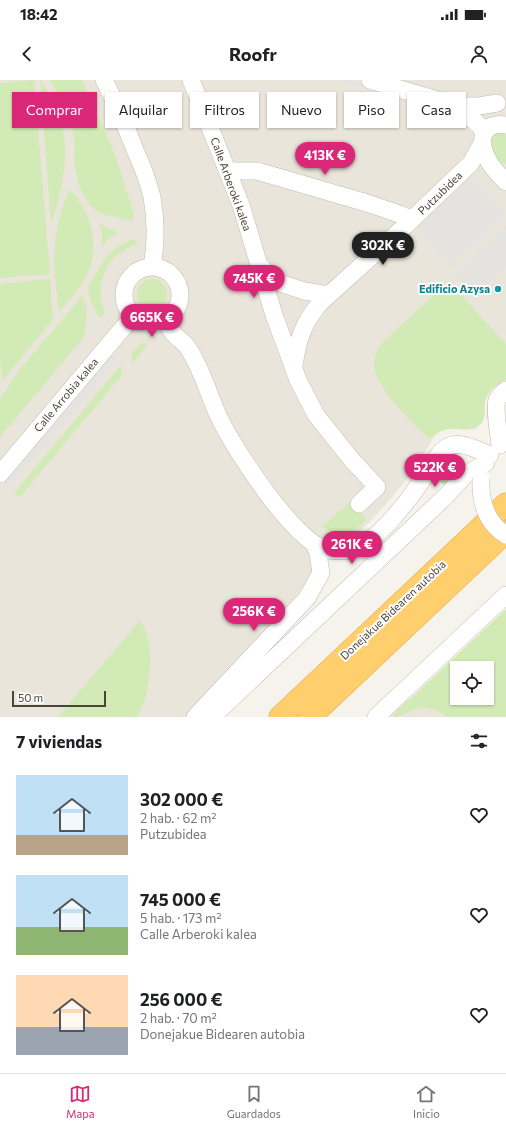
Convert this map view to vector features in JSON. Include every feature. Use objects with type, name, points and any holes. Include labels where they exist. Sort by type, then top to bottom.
[{"type":"highway","name":"Donejakue Bidearen autobia","points":[[280,717],[506,504]]},
{"type":"highway","name":"Donejakue Bidearen autobia","points":[[310,717],[506,533]]},
{"type":"street","points":[[104,80],[119,110],[145,174],[152,197],[155,224],[155,252],[152,267]]},
{"type":"street","name":"Calle Arberoki kalea","points":[[192,80],[241,206],[274,315],[294,369],[316,415],[351,459],[376,487],[359,504]]},
{"type":"street","points":[[370,80],[410,92]]},
{"type":"street","points":[[466,106],[503,106]]},
{"type":"street","name":"Putzubidea","points":[[294,369],[297,344],[304,326],[312,314],[329,295],[471,163],[484,135],[491,111],[503,106]]},
{"type":"street","points":[[466,114],[479,125],[484,135],[483,151],[496,166],[506,182]]},
{"type":"street","points":[[484,135],[499,124],[506,125]]},
{"type":"street","name":"Putzubidea","points":[[471,163],[496,166]]},
{"type":"street","points":[[228,171],[257,171],[368,203],[402,215],[411,220]]},
{"type":"street","name":"Calle Arberoki kalea","points":[[260,266],[277,282],[304,291],[329,295]]},
{"type":"street","points":[[152,267],[163,269],[172,275],[178,284],[181,295],[179,305],[173,315],[166,321],[154,324],[146,323],[133,316],[129,312],[124,301],[126,285],[132,275],[141,269],[152,267]]},
{"type":"street","name":"Calle Arrobia kalea","points":[[0,474],[133,316]]},
{"type":"street","points":[[166,321],[172,332],[188,348],[203,378],[217,414],[258,482],[297,530],[314,544],[326,549],[341,552],[352,550],[364,545],[382,529],[408,499],[440,454],[447,447],[458,445],[474,448],[493,456]]},
{"type":"street","points":[[506,390],[497,400],[493,456],[480,494],[484,509],[492,522],[506,533]]},
{"type":"street","points":[[497,410],[506,424]]},
{"type":"street","points":[[212,717],[446,496],[465,475],[493,456]]},
{"type":"street","points":[[195,717],[307,598],[321,573],[318,553],[314,544]]},
{"type":"street","points":[[376,717],[506,594]]},
{"type":"shaded area","points":[[0,80],[506,80],[506,380],[492,389],[485,401],[485,413],[482,423],[475,429],[449,429],[442,430],[436,434],[417,465],[398,490],[372,520],[356,534],[350,537],[337,539],[299,536],[308,549],[312,571],[307,583],[188,717],[0,717]]},
{"type":"shaded area","points":[[336,80],[350,80],[390,92],[376,92]]},
{"type":"shaded area","points":[[393,80],[407,80],[446,92],[432,92]]},
{"type":"shaded area","points":[[399,95],[407,97],[407,101],[399,99]]},
{"type":"shaded area","points":[[472,175],[506,212],[506,215],[451,267],[416,229]]},
{"type":"shaded area","points":[[506,225],[506,267],[474,297],[454,274]]},
{"type":"shaded area","points":[[111,354],[118,359],[9,488],[2,482]]},
{"type":"shaded area","points":[[428,695],[458,717],[385,717],[402,701]]},
{"type":"green space","points":[[34,80],[35,92],[12,92],[12,128],[38,128],[50,274],[0,278],[0,83]]},
{"type":"green space","points":[[40,80],[48,92],[41,92]]},
{"type":"green space","points":[[49,80],[82,80],[87,92],[57,92]]},
{"type":"green space","points":[[97,114],[118,164],[132,206],[134,220],[125,220],[104,215],[93,208],[89,203],[79,185],[76,172],[74,162],[74,136],[72,128],[97,128]]},
{"type":"green space","points":[[44,128],[62,128],[65,149],[62,184],[58,202],[51,221]]},
{"type":"green space","points":[[506,130],[505,164],[496,162],[488,136]]},
{"type":"green space","points":[[69,190],[84,208],[92,230],[93,253],[87,275],[74,295],[59,312],[54,249],[59,219]]},
{"type":"green space","points":[[99,223],[118,232],[108,239],[102,247],[102,233]]},
{"type":"green space","points":[[134,239],[137,242],[136,244],[122,251],[115,257],[106,269],[101,283],[101,298],[105,312],[100,318],[93,307],[90,298],[88,289],[89,285],[102,263],[112,251],[125,242]]},
{"type":"green space","points":[[50,279],[53,320],[2,381],[0,356],[0,284]]},
{"type":"green space","points":[[152,279],[163,283],[167,294],[163,305],[152,309],[141,305],[137,294],[141,283]]},
{"type":"green space","points":[[448,281],[506,344],[506,380],[490,391],[486,397],[484,404],[484,416],[482,422],[477,427],[469,429],[445,430],[429,439],[391,399],[379,382],[374,366],[380,345]]},
{"type":"green space","points":[[82,296],[85,301],[87,311],[87,322],[83,338],[0,437],[0,399],[17,373]]},
{"type":"green space","points":[[141,343],[148,344],[132,364],[132,353]]},
{"type":"green space","points":[[121,365],[122,375],[20,497],[14,493]]},
{"type":"green space","points":[[455,455],[460,457],[462,461],[461,467],[458,474],[445,486],[435,476],[444,462]]},
{"type":"green space","points":[[350,502],[367,519],[362,524],[346,534],[335,534],[322,527]]},
{"type":"green space","points":[[506,609],[506,717],[447,717],[436,710],[423,707],[394,717],[393,715],[450,662],[450,705],[494,705],[494,661],[451,661]]},
{"type":"green space","points":[[140,620],[147,634],[149,643],[150,676],[145,698],[137,717],[58,717]]},
{"type":"place","name":"Edificio Azysa","points":[[498,289]]}]
